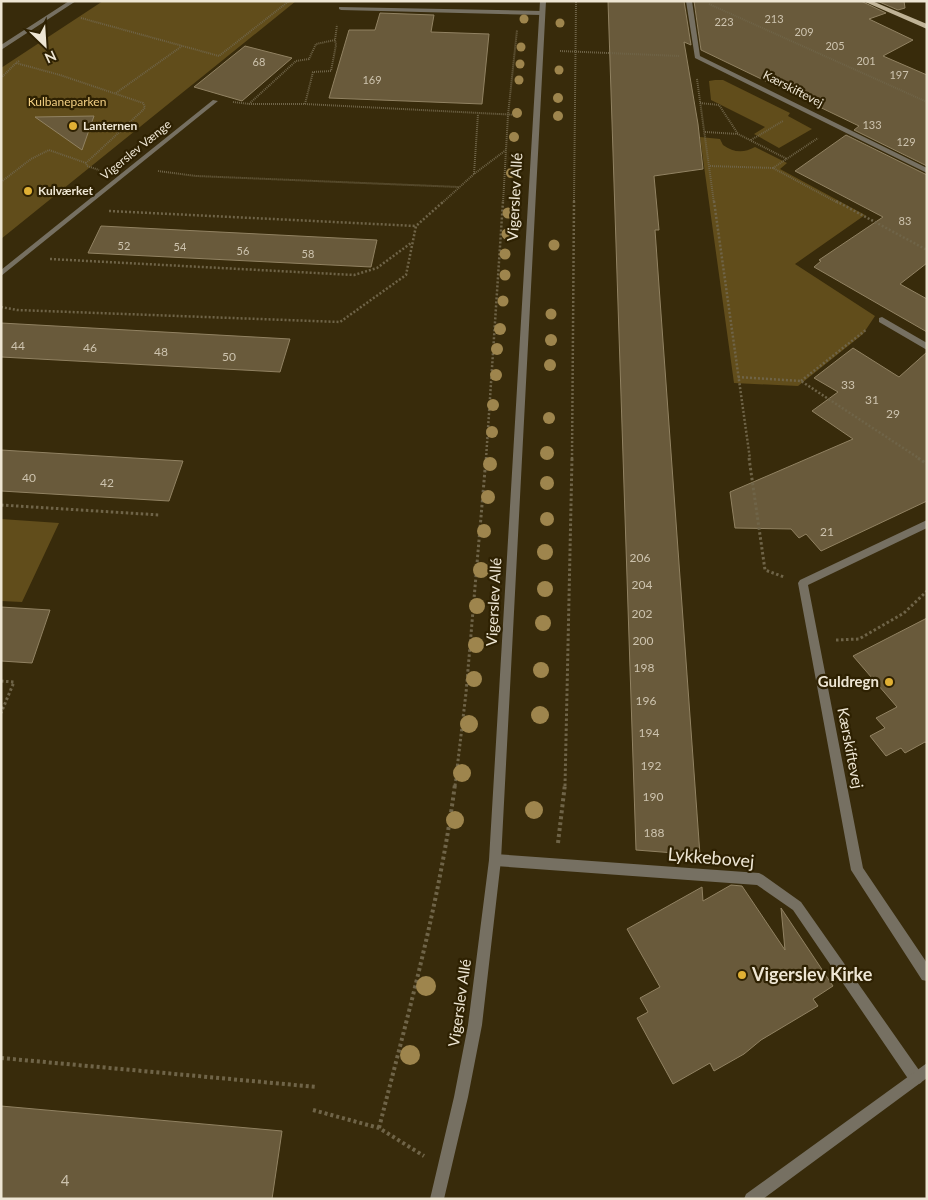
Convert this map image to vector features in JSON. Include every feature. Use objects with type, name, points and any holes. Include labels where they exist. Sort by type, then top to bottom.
[{"type":"main road","points":[[866,1],[927,26]]},
{"type":"street","name":"Vigerslev Allé","points":[[436,1199],[475,1025],[495,860],[506,692],[543,1]]},
{"type":"street","points":[[689,1],[697,56]]},
{"type":"street","points":[[1,48],[71,2]]},
{"type":"street","points":[[341,8],[542,13]]},
{"type":"street","name":"Kærskiftevej","points":[[697,56],[927,171]]},
{"type":"street","name":"Vigerslev Vænge","points":[[1,274],[215,100]]},
{"type":"street","points":[[882,320],[927,347]]},
{"type":"street","points":[[803,583],[927,524]]},
{"type":"street","name":"Kærskiftevej","points":[[803,583],[857,870],[927,975]]},
{"type":"street","name":"Lykkebovej","points":[[495,860],[758,879],[797,906],[922,1074],[750,1199]]},
{"type":"path","points":[[89,19],[219,56],[289,1]]},
{"type":"path","points":[[556,865],[566,770],[576,1]]},
{"type":"path","points":[[704,1],[927,102]]},
{"type":"path","points":[[304,104],[313,72],[331,71],[341,8]]},
{"type":"path","points":[[379,1128],[430,927],[449,831],[466,693],[486,456],[508,115],[518,13]]},
{"type":"path","points":[[249,104],[296,61],[308,59],[316,44],[335,40]]},
{"type":"path","points":[[116,93],[183,46]]},
{"type":"path","points":[[540,50],[697,56],[695,68],[765,570],[803,583]]},
{"type":"path","points":[[1,78],[24,57]]},
{"type":"path","points":[[16,63],[140,100],[144,103],[144,108],[86,163]]},
{"type":"path","points":[[215,100],[249,104],[304,104],[536,116]]},
{"type":"path","points":[[700,103],[719,104],[738,134]]},
{"type":"path","points":[[751,140],[803,110]]},
{"type":"path","points":[[474,174],[478,114]]},
{"type":"path","points":[[773,168],[836,127]]},
{"type":"path","points":[[704,132],[738,134],[787,159]]},
{"type":"path","points":[[1,182],[44,150],[49,150],[86,163],[87,166],[121,177]]},
{"type":"path","points":[[1,307],[17,310],[340,322],[406,275],[416,226],[474,174],[506,150]]},
{"type":"path","points":[[710,166],[773,168],[927,250]]},
{"type":"path","points":[[133,167],[196,176],[460,187]]},
{"type":"path","points":[[83,207],[130,214],[213,215],[349,224],[416,226]]},
{"type":"path","points":[[22,257],[354,276],[377,268],[412,242]]},
{"type":"path","points":[[801,381],[862,332],[882,320]]},
{"type":"path","points":[[738,377],[801,381],[927,464]]},
{"type":"path","points":[[1,505],[160,516]]},
{"type":"path","points":[[814,641],[859,639],[904,613],[927,591]]},
{"type":"path","points":[[1,681],[14,682],[1,713]]},
{"type":"path","points":[[1,1058],[317,1087]]},
{"type":"path","points":[[313,1110],[379,1128],[444,1168]]},
{"type":"green space","name":"Kulbaneparken","points":[[103,1],[296,1],[1,239],[1,68]]},
{"type":"green space","points":[[723,80],[790,113],[788,116],[812,129],[779,148],[754,134],[765,127],[711,100],[709,81]]},
{"type":"green space","points":[[700,137],[720,139],[723,145],[735,151],[743,151],[755,147],[787,163],[780,169],[865,215],[795,264],[875,316],[863,334],[798,386],[734,383]]},
{"type":"green space","points":[[1,519],[59,523],[22,602],[1,601]]},
{"type":"building","points":[[608,1],[684,1],[691,45],[684,42],[698,124],[703,169],[654,176],[659,230],[655,230],[700,855],[636,850]]},
{"type":"building","points":[[694,1],[861,1],[886,13],[869,19],[913,40],[883,56],[927,75],[927,166],[854,130],[859,126],[701,50]]},
{"type":"building","points":[[877,1],[904,1],[905,8],[898,10]]},
{"type":"building","points":[[380,13],[434,15],[431,32],[489,34],[482,104],[329,98],[349,30],[375,30]]},
{"type":"building","points":[[245,46],[292,58],[242,101],[194,87]]},
{"type":"building","points":[[94,116],[82,150],[35,117]]},
{"type":"building","points":[[846,135],[927,175],[927,263],[900,284],[927,299],[927,332],[814,267],[821,261],[819,260],[883,217],[795,171]]},
{"type":"building","points":[[101,226],[377,240],[371,267],[88,253]]},
{"type":"building","points":[[1,323],[290,339],[280,372],[1,357]]},
{"type":"building","points":[[853,348],[899,377],[927,352],[927,501],[821,551],[806,534],[799,538],[791,529],[735,528],[730,492],[853,439],[812,411],[838,392],[814,378]]},
{"type":"building","points":[[1,450],[183,461],[169,501],[1,491]]},
{"type":"building","points":[[1,607],[50,610],[32,663],[1,661]]},
{"type":"building","points":[[927,618],[927,743],[925,742],[905,753],[901,748],[886,756],[870,736],[885,728],[876,718],[897,707],[853,656]]},
{"type":"building","name":"Vigerslev Kirke","points":[[731,885],[742,886],[785,950],[781,908],[833,986],[813,999],[818,1006],[761,1040],[744,1054],[714,1071],[710,1063],[673,1084],[637,1018],[648,1012],[640,998],[660,987],[627,929],[702,887],[703,901]]},
{"type":"building","points":[[1,1106],[282,1131],[272,1199],[1,1199]]},
{"type":"place","name":"Lanternen","points":[[73,126]]},
{"type":"place","name":"Kulværket","points":[[28,191]]},
{"type":"place","name":"Guldregn","points":[[889,682]]},
{"type":"place","name":"Vigerslev Kirke","points":[[742,975]]}]
